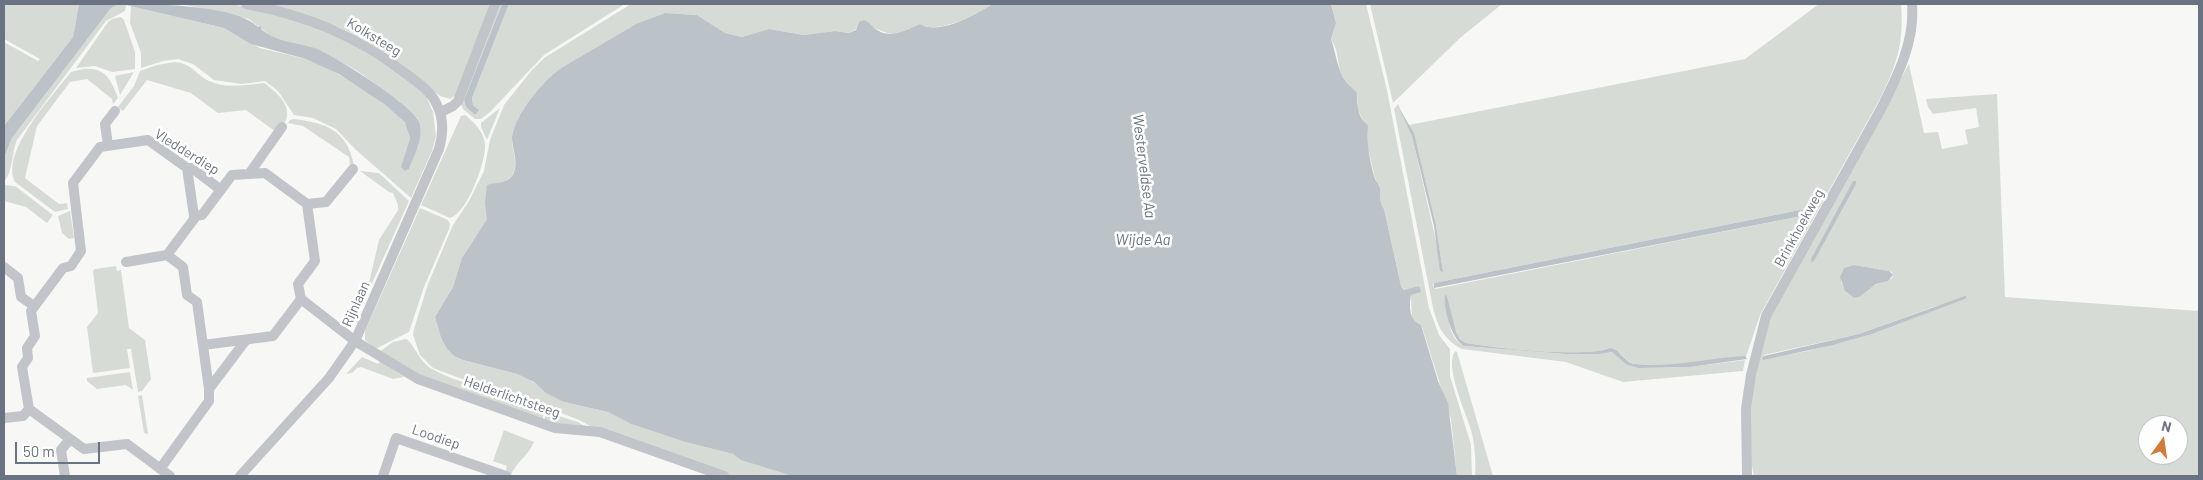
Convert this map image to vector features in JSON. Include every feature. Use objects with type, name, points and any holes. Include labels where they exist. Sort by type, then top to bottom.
[{"type":"street","name":"Kolksteeg","points":[[246,4],[306,18],[361,42],[422,86],[434,98],[441,112]]},
{"type":"street","points":[[441,112],[458,101],[495,4]]},
{"type":"street","name":"Brinkhoekweg","points":[[1747,476],[1746,409],[1751,375],[1766,316],[1882,108],[1899,73],[1914,20],[1912,4]]},
{"type":"street","points":[[115,111],[105,124],[108,145],[100,146],[73,183],[81,252],[71,266],[63,268],[31,311],[35,336],[27,348],[28,358],[22,367],[29,409],[84,449],[127,444],[170,476]]},
{"type":"street","name":"Rijnlaan","points":[[240,476],[329,378],[355,341],[439,149],[442,131],[441,112]]},
{"type":"street","points":[[249,174],[282,127]]},
{"type":"street","name":"Vledderdiep","points":[[108,145],[148,140],[187,168],[192,168],[221,190]]},
{"type":"street","points":[[126,262],[167,255],[194,219],[187,168]]},
{"type":"street","points":[[194,216],[202,215],[232,175],[266,173],[307,204],[326,202],[353,170]]},
{"type":"street","points":[[203,345],[273,336],[301,299],[298,284],[315,261],[307,204]]},
{"type":"street","points":[[160,469],[209,401],[197,302],[187,295],[183,267],[167,255]]},
{"type":"street","points":[[4,267],[18,278],[21,297],[34,306]]},
{"type":"street","name":"Helderlichtsteeg","points":[[301,299],[355,341],[418,379],[556,428],[600,432],[724,476]]},
{"type":"street","points":[[209,389],[246,340]]},
{"type":"street","points":[[4,418],[23,416],[29,409]]},
{"type":"street","name":"Loodiep","points":[[382,476],[396,438],[506,476]]},
{"type":"street","points":[[65,476],[61,450],[70,439]]},
{"type":"shaded area","points":[[4,4],[79,4],[73,37],[4,126],[4,42],[38,61],[40,59],[4,39]]},
{"type":"shaded area","points":[[182,4],[232,4],[294,18],[369,51],[425,94],[433,112],[436,136],[432,151],[411,198],[355,149],[336,129],[313,118],[294,115],[278,91],[265,81],[242,84],[214,80],[193,64],[178,59],[163,61],[141,68],[141,53],[130,23],[131,6],[224,28],[260,48],[306,59],[325,66],[371,94],[403,119],[410,138],[404,158],[407,170],[409,169],[419,144],[418,119],[399,101],[356,70],[318,50],[273,38],[249,19]]},
{"type":"shaded area","points":[[265,4],[491,4],[457,94],[450,99],[440,96],[387,54],[364,39],[320,20]]},
{"type":"shaded area","points":[[498,4],[502,4],[464,100],[466,107],[475,115],[478,109],[473,105],[472,98],[509,4],[625,4],[544,55],[490,112],[481,119],[475,119],[463,109],[460,103]]},
{"type":"shaded area","points":[[631,4],[993,4],[967,18],[947,25],[928,27],[920,24],[894,33],[883,32],[859,22],[856,29],[849,33],[835,31],[804,35],[769,29],[742,37],[725,33],[697,15],[665,13],[636,24],[561,68],[539,89],[524,108],[514,127],[512,136],[515,160],[513,174],[505,181],[489,184],[487,219],[462,258],[453,287],[435,317],[441,338],[447,349],[454,356],[517,374],[564,402],[608,412],[631,424],[685,442],[733,454],[741,459],[866,476],[732,476],[592,427],[579,420],[502,390],[465,380],[433,368],[420,355],[413,335],[428,284],[453,225],[469,201],[484,171],[490,140],[504,105],[544,58]]},
{"type":"shaded area","points":[[1331,4],[1366,4],[1387,90],[1429,308],[1439,335],[1450,349],[1450,376],[1471,445],[1472,476],[1457,476],[1451,419],[1422,327],[1413,321],[1412,318],[1411,295],[1420,286],[1405,290],[1401,286],[1384,209],[1381,205],[1380,190],[1375,178],[1368,148],[1367,130],[1358,109],[1357,95],[1345,81],[1340,71],[1336,49],[1331,39],[1336,23]]},
{"type":"shaded area","points":[[1370,4],[1502,4],[1460,38],[1393,103]]},
{"type":"shaded area","points":[[1819,4],[1901,4],[1901,40],[1888,83],[1760,315],[1746,357],[1649,365],[1631,363],[1617,350],[1610,348],[1599,351],[1549,352],[1465,343],[1455,329],[1447,296],[1451,331],[1458,342],[1464,346],[1566,354],[1613,352],[1627,365],[1638,368],[1690,367],[1745,360],[1743,371],[1623,382],[1566,362],[1462,349],[1446,337],[1437,321],[1433,308],[1394,109],[1398,104],[1412,135],[1443,272],[1436,225],[1414,134],[1409,125],[1745,59]],"holes":[[[1810,208],[1813,212],[1812,214],[1435,289],[1433,285],[1434,283]]]},
{"type":"shaded area","points":[[117,5],[126,5],[125,11],[106,21],[17,140],[9,174],[4,181],[4,158],[12,138],[111,8]]},
{"type":"shaded area","points":[[121,17],[124,20],[135,52],[135,69],[112,72],[95,66],[76,68],[108,22]]},
{"type":"shaded area","points":[[175,62],[186,65],[209,81],[222,85],[236,86],[264,83],[276,93],[286,106],[286,120],[276,132],[246,110],[218,113],[191,93],[147,80],[123,111],[118,107],[134,86],[140,71],[157,65]]},
{"type":"shaded area","points":[[1909,64],[1924,133],[1938,132],[1942,149],[1968,144],[1965,130],[1979,127],[1976,108],[1933,114],[1928,107],[1926,99],[1997,94],[2005,297],[2199,311],[2199,476],[1754,476],[1750,437],[1751,416],[1760,355],[1770,317]],"holes":[[[1854,265],[1892,272],[1893,277],[1854,298],[1847,293],[1841,282],[1844,268]],[[1966,298],[1872,334],[1808,351],[1763,359],[1764,355],[1859,334],[1933,307]]]},
{"type":"shaded area","points":[[83,69],[102,72],[110,80],[118,98],[113,104],[112,99],[87,79],[70,82],[37,126],[25,178],[59,204],[67,203],[68,209],[55,212],[15,182],[12,170],[21,140],[41,109],[71,72]]},
{"type":"shaded area","points":[[134,72],[120,95],[115,76]]},
{"type":"shaded area","points":[[500,108],[487,140],[481,123]]},
{"type":"shaded area","points":[[465,115],[480,131],[485,143],[485,151],[475,185],[469,197],[463,207],[450,218],[421,205],[461,116]]},
{"type":"shaded area","points":[[290,120],[316,123],[333,130],[346,144],[354,165],[350,166],[349,157],[303,126],[288,123],[284,128]]},
{"type":"shaded area","points":[[360,171],[379,173],[409,201],[356,319],[350,318],[369,283],[379,240],[398,210],[393,193]]},
{"type":"shaded area","points":[[4,185],[15,186],[53,215],[47,223],[26,207],[4,201]]},
{"type":"shaded area","points":[[420,208],[448,220],[450,224],[449,229],[424,287],[409,332],[375,349],[365,340],[365,331]]},
{"type":"shaded area","points":[[70,211],[74,238],[69,239],[62,233],[58,216]]},
{"type":"shaded area","points":[[116,266],[117,271],[121,270],[129,328],[145,340],[151,379],[142,391],[138,392],[131,349],[127,349],[130,368],[93,373],[87,327],[98,313],[93,271],[95,269]]},
{"type":"shaded area","points":[[406,339],[420,358],[434,370],[531,404],[543,411],[543,419],[413,373],[379,352],[393,342]]},
{"type":"shaded area","points":[[1455,351],[1457,352],[1493,476],[1475,476],[1475,453],[1471,430],[1457,390],[1452,367],[1452,358]]},
{"type":"shaded area","points":[[362,357],[378,364],[380,361],[404,377],[393,379],[361,367],[352,373],[346,374]]},
{"type":"shaded area","points":[[130,372],[133,390],[126,385],[97,389],[87,381],[87,378]]},
{"type":"shaded area","points":[[142,395],[148,434],[144,433],[138,396]]},
{"type":"shaded area","points":[[549,413],[578,422],[584,426],[567,427],[544,420],[546,414]]},
{"type":"shaded area","points":[[504,430],[534,442],[511,475],[505,473],[507,466],[493,461]]},
{"type":"water","points":[[79,4],[173,5],[224,12],[244,18],[258,27],[261,26],[261,29],[274,37],[317,49],[327,54],[373,82],[414,114],[419,122],[420,134],[418,146],[409,169],[405,171],[401,167],[410,138],[405,122],[384,104],[339,74],[306,59],[251,44],[224,28],[126,5],[117,5],[111,8],[12,138],[4,158],[4,126],[73,37]]},
{"type":"water","points":[[502,4],[509,4],[472,98],[473,105],[479,110],[475,115],[466,107],[464,100]]},
{"type":"water","name":"Wijde Aa","points":[[993,4],[1331,4],[1336,23],[1331,39],[1341,72],[1346,82],[1357,93],[1360,115],[1368,125],[1370,159],[1375,179],[1380,189],[1381,202],[1401,286],[1404,290],[1419,286],[1421,292],[1411,295],[1411,313],[1414,320],[1421,325],[1438,381],[1448,403],[1457,476],[793,476],[741,460],[733,454],[685,442],[631,424],[608,412],[564,402],[546,393],[534,382],[517,374],[463,360],[454,356],[447,349],[441,338],[435,317],[453,287],[462,258],[487,219],[485,203],[487,185],[504,182],[512,176],[516,162],[512,137],[518,119],[539,89],[561,68],[636,24],[665,13],[697,15],[725,33],[742,37],[769,29],[804,35],[835,31],[849,33],[856,30],[859,22],[864,20],[882,33],[893,34],[920,24],[928,27],[947,26]]},
{"type":"water","points":[[1399,108],[1414,133],[1436,225],[1443,272],[1440,271],[1434,226],[1412,136]]},
{"type":"water","points":[[1853,181],[1856,181],[1856,184],[1814,261],[1811,262],[1811,259]]},
{"type":"water","points":[[1810,208],[1813,209],[1812,214],[1434,288],[1434,283]]},
{"type":"water","points":[[1854,265],[1889,271],[1893,275],[1888,281],[1876,284],[1859,297],[1854,298],[1845,291],[1840,277],[1844,268]]},
{"type":"water","points":[[1445,295],[1447,296],[1456,332],[1465,343],[1549,352],[1599,351],[1610,348],[1617,350],[1631,363],[1649,365],[1677,364],[1745,356],[1747,359],[1690,367],[1638,368],[1627,365],[1612,352],[1566,354],[1464,346],[1452,331],[1449,323],[1445,308]]},
{"type":"water","points":[[1965,296],[1967,297],[1965,299],[1872,334],[1829,346],[1763,360],[1762,358],[1859,334]]},
{"type":"water label","name":"Westerveldse Aa","points":[[1144,166]]}]
